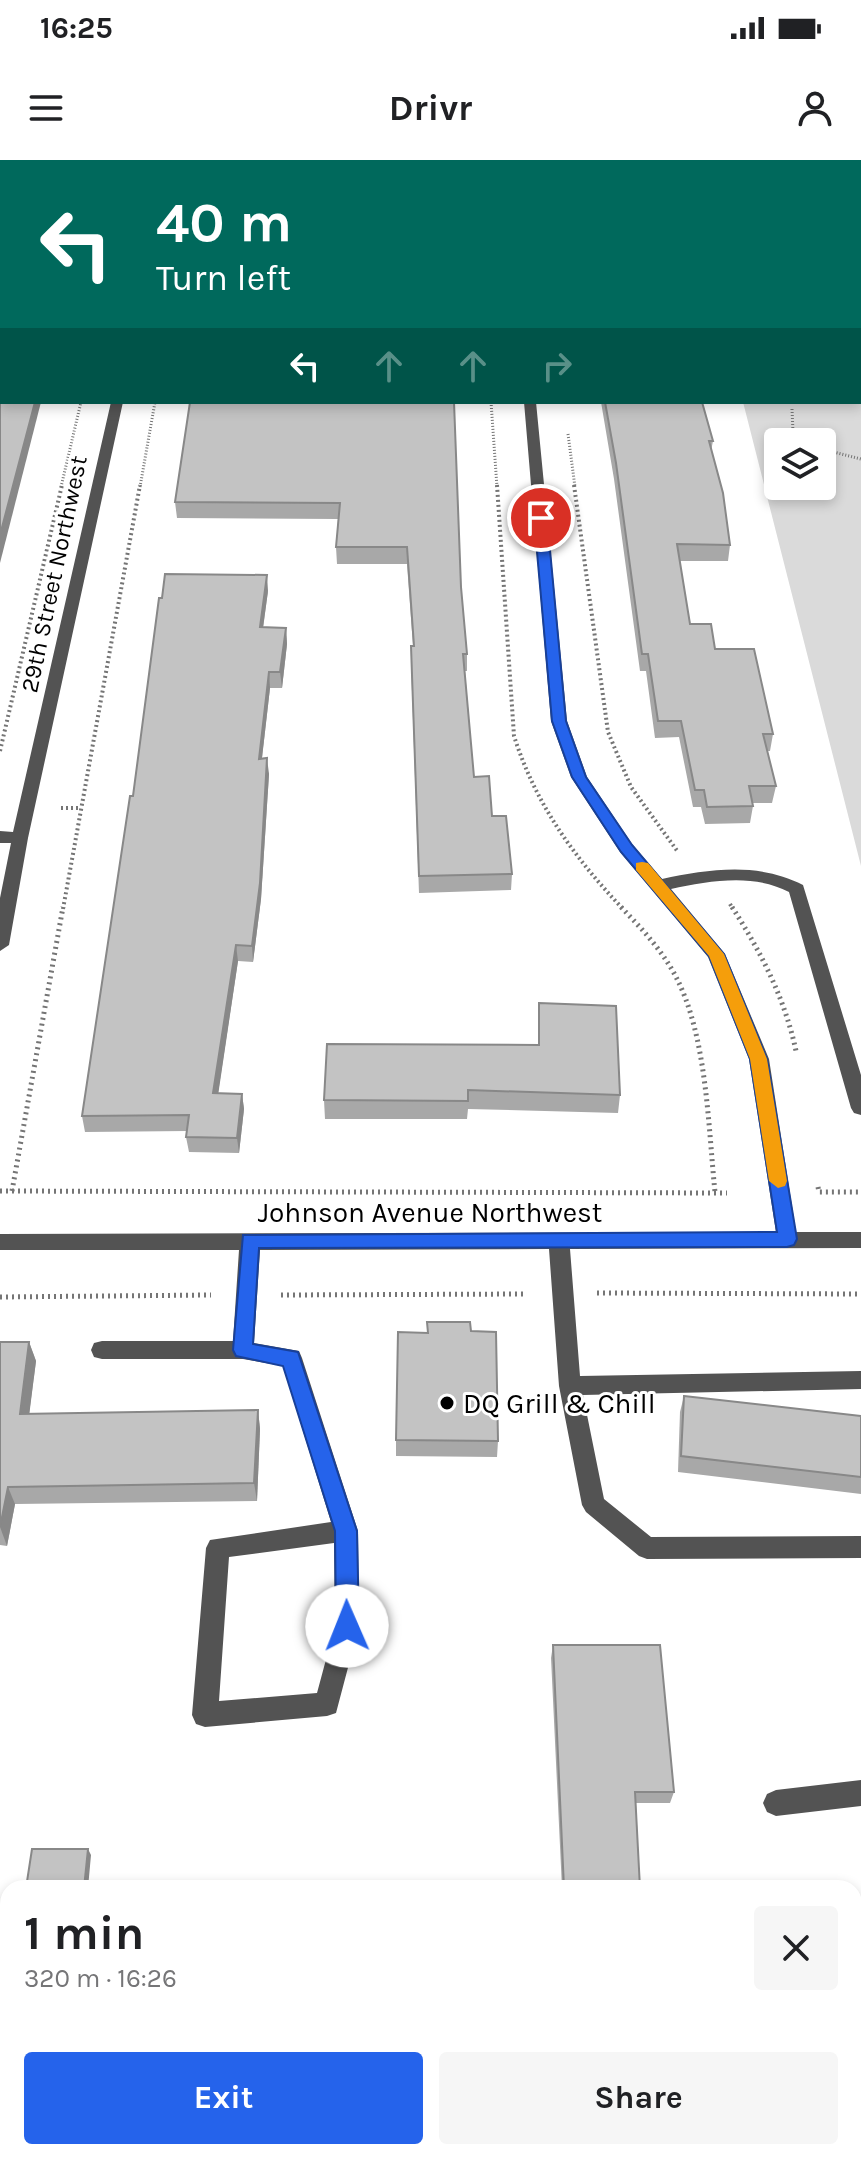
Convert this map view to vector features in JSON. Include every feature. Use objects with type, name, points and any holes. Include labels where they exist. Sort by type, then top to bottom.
[{"type":"street","name":"29th Street Northwest","points":[[0,945],[20,838],[117,404]]},
{"type":"street","points":[[530,404],[559,721],[579,777],[626,848],[716,954],[759,1059],[787,1239]]},
{"type":"street","points":[[0,837],[20,838]]},
{"type":"street","points":[[658,886],[707,877],[774,878],[797,889],[861,1108]]},
{"type":"street","points":[[559,1240],[570,1386],[594,1505],[647,1548],[861,1547]]},
{"type":"street","name":"Johnson Avenue Northwest","points":[[0,1242],[861,1240]]},
{"type":"street","points":[[243,1350],[250,1241]]},
{"type":"street","points":[[102,1350],[243,1350],[291,1358],[346,1531],[347,1626],[327,1704],[205,1715],[218,1548],[346,1531]]},
{"type":"street","points":[[570,1386],[861,1380]]},
{"type":"street","points":[[776,1803],[861,1793]]},
{"type":"path","points":[[0,751],[81,404]]},
{"type":"path","points":[[12,1191],[155,404]]},
{"type":"path","points":[[792,409],[793,428]]},
{"type":"path","points":[[568,433],[603,712],[610,744],[625,782],[648,814],[676,849],[729,902],[750,934],[786,1019],[797,1056]]},
{"type":"path","points":[[836,453],[861,459]]},
{"type":"path","points":[[60,808],[81,808]]},
{"type":"path","points":[[816,1181],[819,1192],[861,1192]]},
{"type":"path","points":[[0,1191],[727,1193]]},
{"type":"path","points":[[0,1297],[861,1294]]},
{"type":"shaded area","points":[[744,404],[861,404],[861,866],[768,500],[836,500],[836,428],[764,428],[764,485]]},
{"type":"building","points":[[0,404],[34,404],[0,535]]},
{"type":"building","points":[[190,404],[454,404],[461,587],[467,654],[463,654],[474,777],[489,776],[492,816],[506,816],[512,874],[419,876],[411,646],[414,646],[407,547],[336,547],[340,503],[175,502]]},
{"type":"building","points":[[605,404],[703,404],[713,441],[709,441],[723,493],[730,545],[677,544],[690,624],[711,624],[715,649],[754,649],[773,734],[763,734],[776,786],[749,786],[753,806],[707,807],[704,790],[695,790],[681,721],[658,721],[648,654],[642,654]]},
{"type":"building","points":[[165,574],[267,575],[260,627],[286,628],[280,672],[269,672],[259,759],[267,758],[260,883],[252,946],[236,945],[213,1093],[242,1094],[237,1138],[186,1137],[189,1115],[82,1116]]},
{"type":"building","points":[[539,1003],[616,1006],[620,1095],[468,1090],[468,1101],[324,1100],[327,1044],[539,1045]]},
{"type":"building","name":"DQ Grill & Chill","points":[[427,1322],[470,1322],[471,1331],[496,1332],[498,1441],[396,1440],[398,1332],[428,1333]]},
{"type":"building","points":[[0,1342],[29,1342],[20,1414],[258,1410],[254,1483],[8,1487],[0,1527]]},
{"type":"building","points":[[684,1396],[861,1416],[861,1477],[681,1456]]},
{"type":"building","points":[[553,1645],[660,1645],[674,1792],[635,1792],[640,1880],[564,1880]]},
{"type":"building","points":[[32,1849],[88,1849],[85,1880],[27,1880]]},
{"type":"slow traffic","points":[[642,867],[716,954],[759,1059],[778,1181]]},
{"type":"place","name":"DQ Grill & Chill","points":[[447,1403]]},
{"type":"route","points":[[347,1626],[346,1531],[291,1358],[243,1350],[250,1241],[787,1239],[759,1059],[716,954],[626,848],[579,777],[559,721],[541,518]]}]
